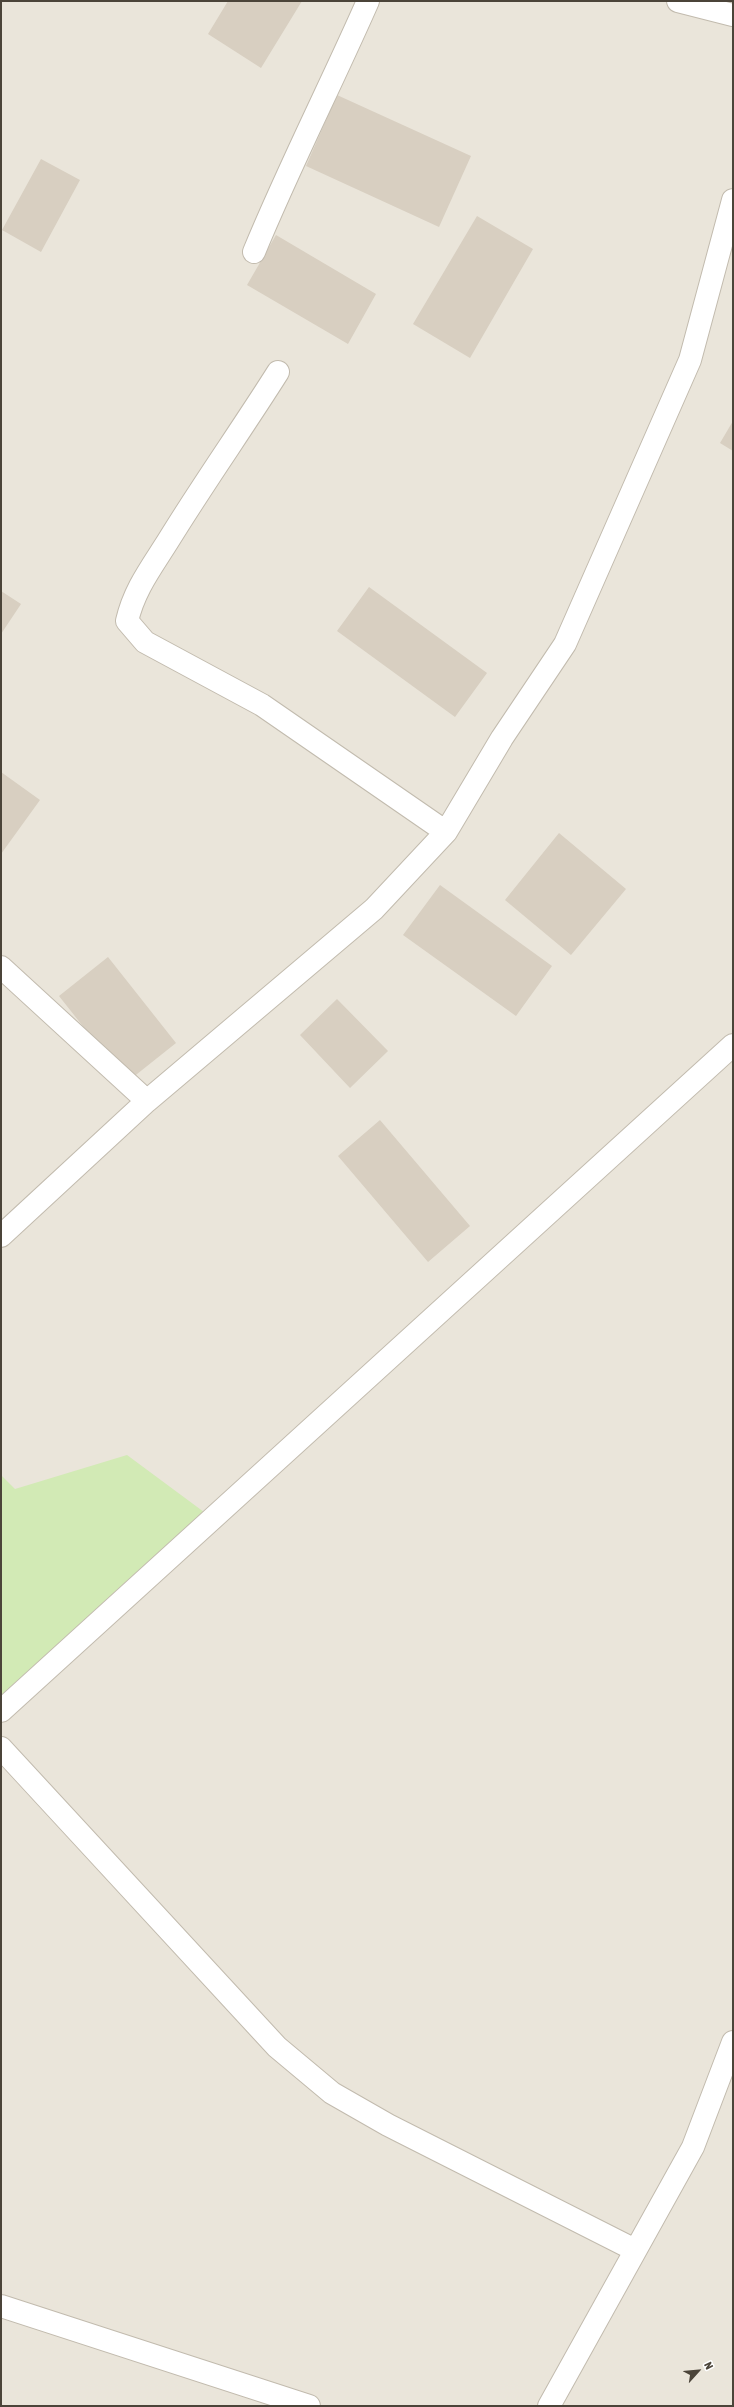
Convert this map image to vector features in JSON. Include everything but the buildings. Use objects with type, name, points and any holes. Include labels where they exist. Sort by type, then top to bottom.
[{"type":"street","points":[[254,252],[283,180],[328,92],[368,1]]},
{"type":"street","points":[[678,1],[733,15]]},
{"type":"street","points":[[1,1236],[147,1101],[374,909],[446,832],[502,738],[565,644],[690,360],[733,200]]},
{"type":"street","points":[[278,372],[237,438],[201,487],[132,599],[127,621],[145,642],[262,705],[446,832]]},
{"type":"street","points":[[1,967],[147,1101]]},
{"type":"street","points":[[1,1710],[733,1045]]},
{"type":"street","points":[[1,1748],[277,2047],[332,2093],[388,2125],[635,2250]]},
{"type":"street","points":[[549,2406],[693,2147],[733,2042]]},
{"type":"street","points":[[1,2306],[309,2406]]},
{"type":"shaded area","points":[[1,1],[733,1],[733,2406],[1,2406]]},
{"type":"green space","points":[[127,1455],[208,1515],[1,1703],[1,1475],[15,1489]]}]
